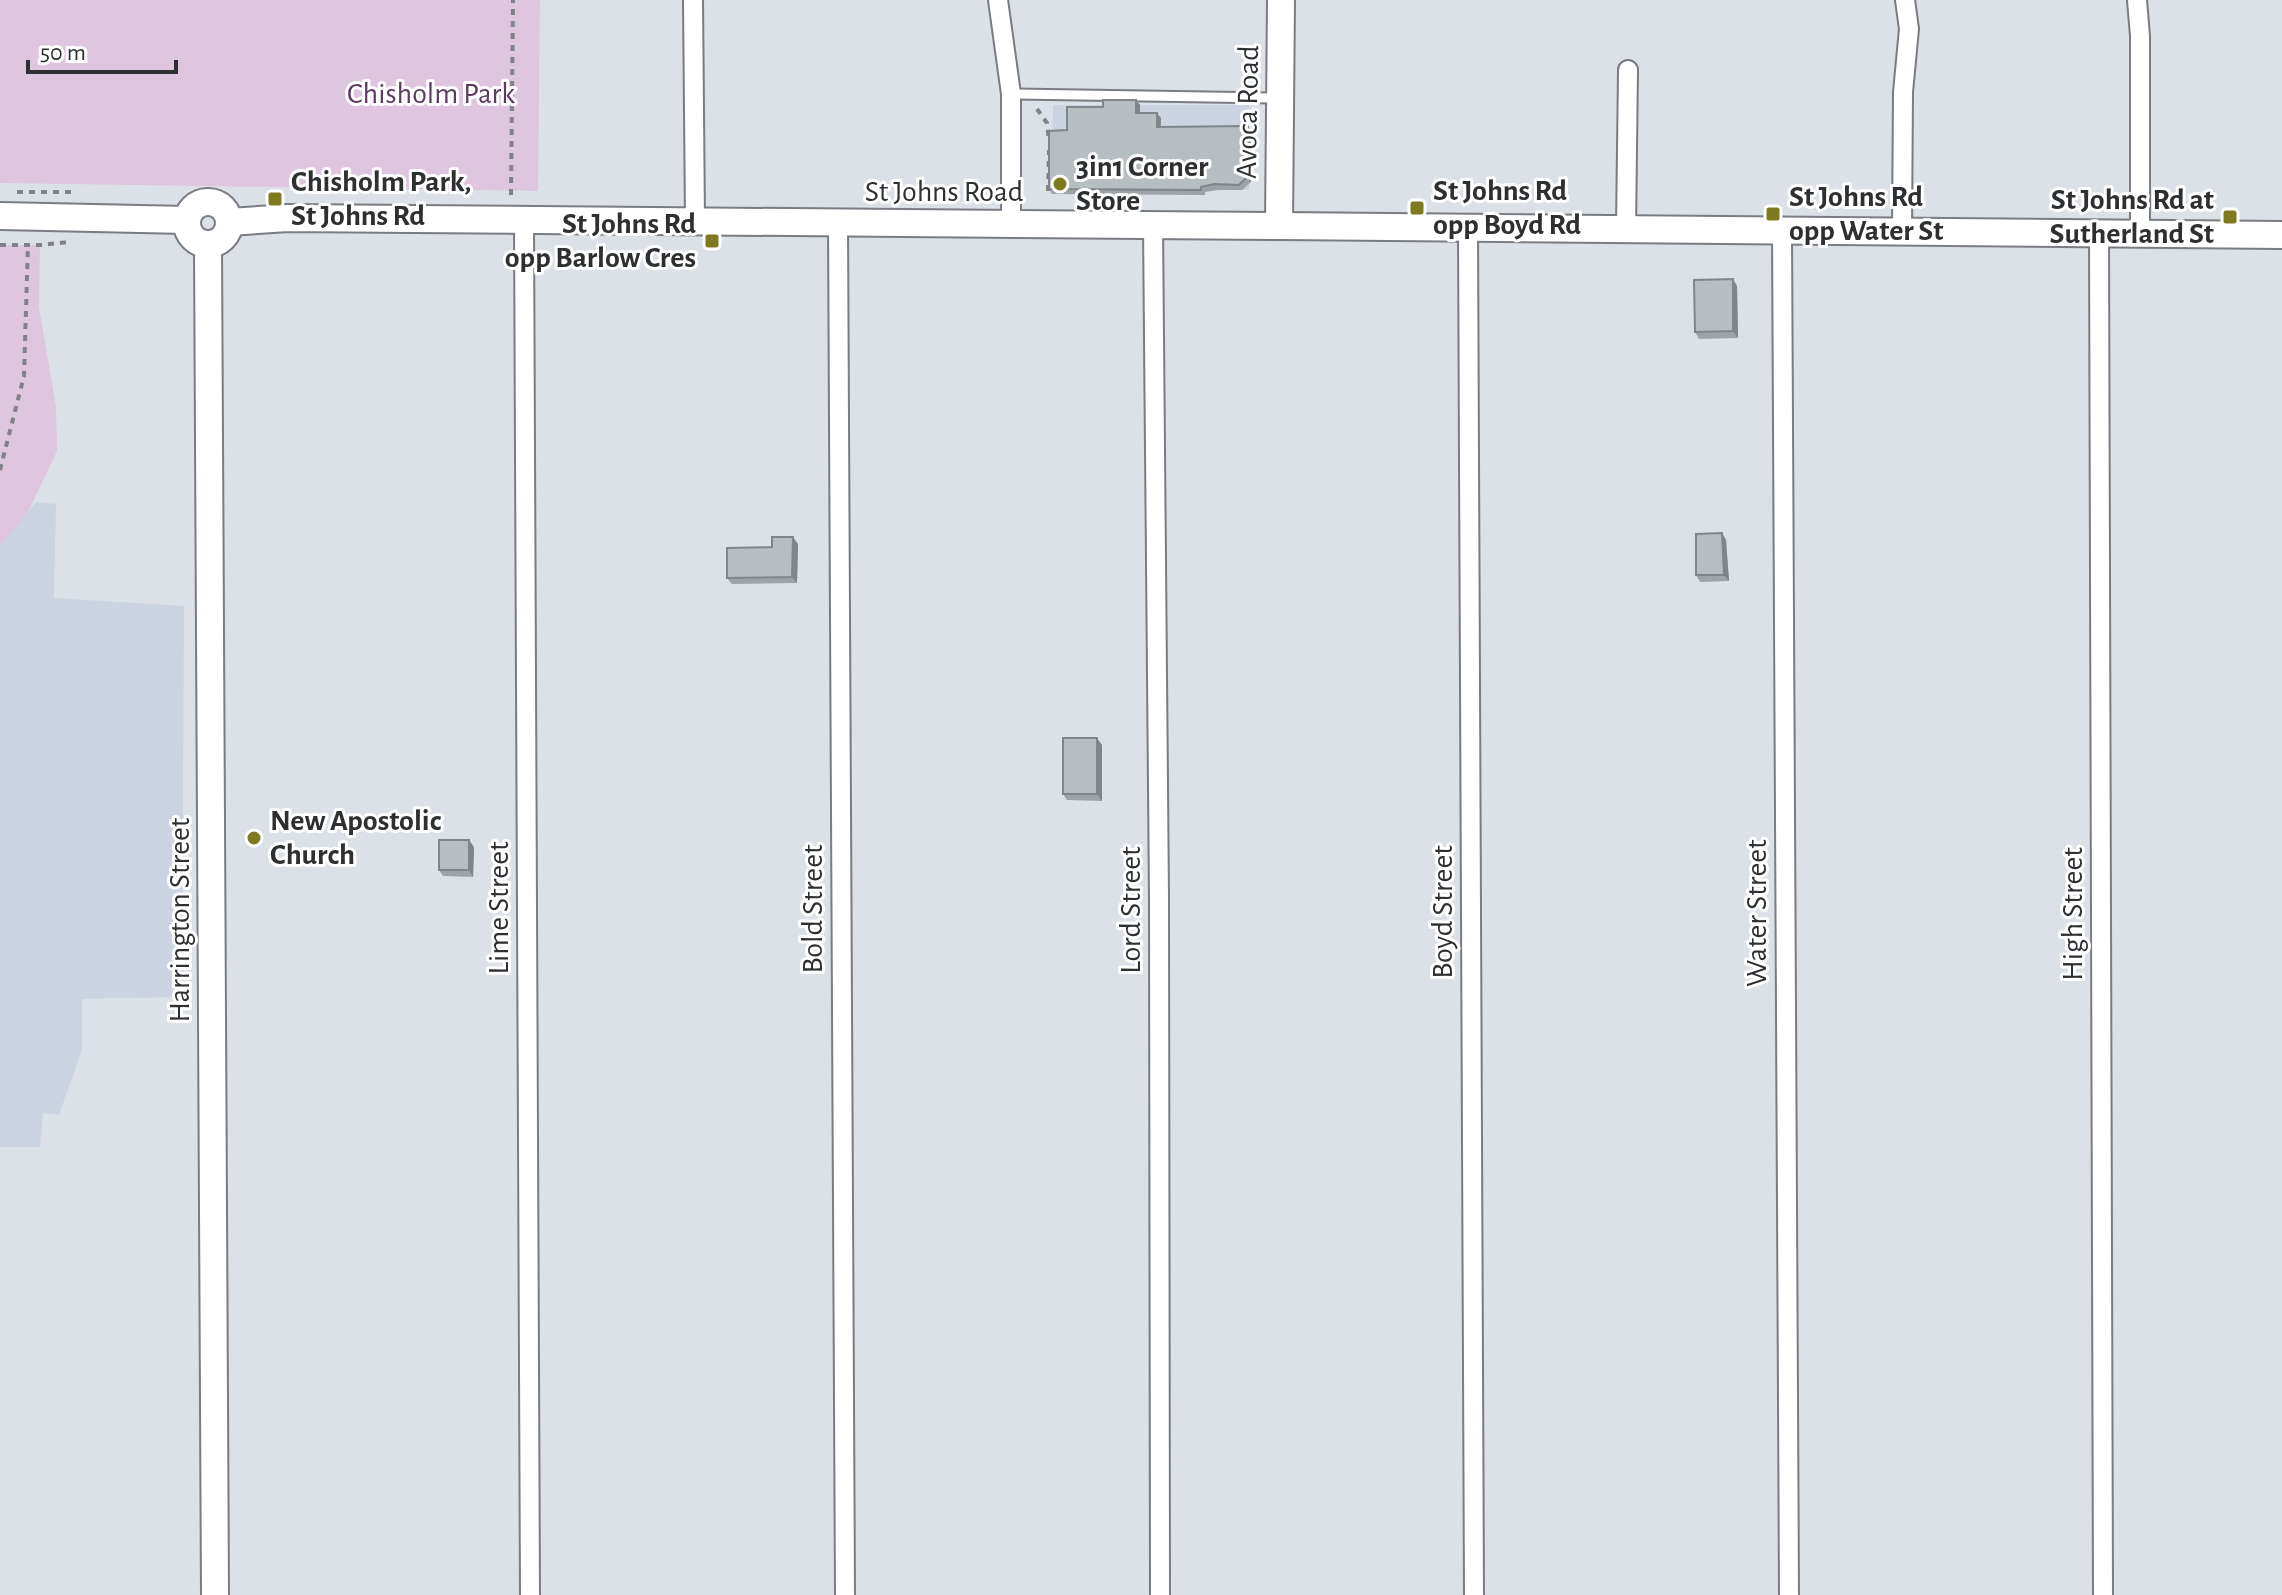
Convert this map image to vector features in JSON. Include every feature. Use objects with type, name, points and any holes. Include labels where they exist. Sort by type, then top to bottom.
[{"type":"main road","name":"Avoca Road","points":[[1279,224],[1281,0]]},
{"type":"main road","points":[[206,202],[219,205],[229,222],[221,240],[208,245],[192,237],[187,220],[193,208],[206,202]]},
{"type":"main road","points":[[10,208],[187,220]]},
{"type":"main road","name":"St Johns Road","points":[[229,222],[288,218],[695,220],[2282,235]]},
{"type":"main road","name":"Harrington Street","points":[[208,245],[215,1595]]},
{"type":"street","points":[[693,0],[695,220]]},
{"type":"street","points":[[998,0],[1011,94],[1011,224]]},
{"type":"street","points":[[1902,232],[1903,92],[1909,29],[1905,0]]},
{"type":"street","points":[[2137,0],[2140,36],[2140,233]]},
{"type":"street","points":[[1626,229],[1628,70]]},
{"type":"street","name":"Lime Street","points":[[524,220],[530,1595]]},
{"type":"street","name":"Bold Street","points":[[838,223],[845,1595]]},
{"type":"street","name":"Lord Street","points":[[1153,224],[1159,898],[1160,1595]]},
{"type":"street","name":"Boyd Street","points":[[1468,228],[1474,1595]]},
{"type":"street","name":"Water Street","points":[[1782,230],[1789,1595]]},
{"type":"street","name":"High Street","points":[[2099,234],[2103,1595]]},
{"type":"lane","points":[[1011,94],[1281,98]]},
{"type":"path","points":[[511,195],[513,0]]},
{"type":"path","points":[[1034,95],[1035,104],[1047,123],[1050,142],[1048,191]]},
{"type":"path","points":[[10,208],[71,192]]},
{"type":"path","points":[[0,245],[69,242]]},
{"type":"path","points":[[0,470],[24,376],[28,244]]},
{"type":"shaded area","points":[[1053,105],[1249,105],[1249,190],[1052,187]]},
{"type":"shaded area","points":[[36,502],[56,504],[54,598],[184,606],[182,997],[82,999],[82,1050],[59,1115],[43,1113],[40,1147],[0,1147],[0,546]]},
{"type":"green space","name":"Chisholm Park","points":[[0,0],[540,0],[538,191],[0,183]]},
{"type":"green space","points":[[0,245],[40,245],[39,307],[56,407],[57,451],[28,512],[0,546]]},
{"type":"building","points":[[1103,100],[1136,100],[1136,113],[1157,113],[1157,127],[1248,126],[1247,177],[1239,185],[1214,184],[1201,187],[1201,190],[1049,189],[1049,131],[1067,130],[1067,107],[1103,107]]},
{"type":"building","points":[[1733,279],[1733,331],[1695,332],[1694,280]]},
{"type":"building","points":[[1722,533],[1724,575],[1696,575],[1696,534]]},
{"type":"building","points":[[772,537],[793,537],[792,577],[727,578],[727,548],[772,547]]},
{"type":"building","points":[[1063,738],[1097,738],[1097,794],[1063,794]]},
{"type":"building","points":[[439,840],[469,840],[469,870],[439,870]]},
{"type":"place","name":"3in1 Corner Store","points":[[1060,184]]},
{"type":"place","name":"Chisholm Park, St Johns Rd","points":[[275,199]]},
{"type":"place","name":"St Johns Rd opp Boyd Rd","points":[[1417,208]]},
{"type":"place","name":"St Johns Rd opp Water St","points":[[1773,214]]},
{"type":"place","name":"St Johns Rd at Sutherland St","points":[[2230,217]]},
{"type":"place","name":"St Johns Rd opp Barlow Cres","points":[[712,241]]},
{"type":"place","name":"New Apostolic Church","points":[[254,838]]}]
